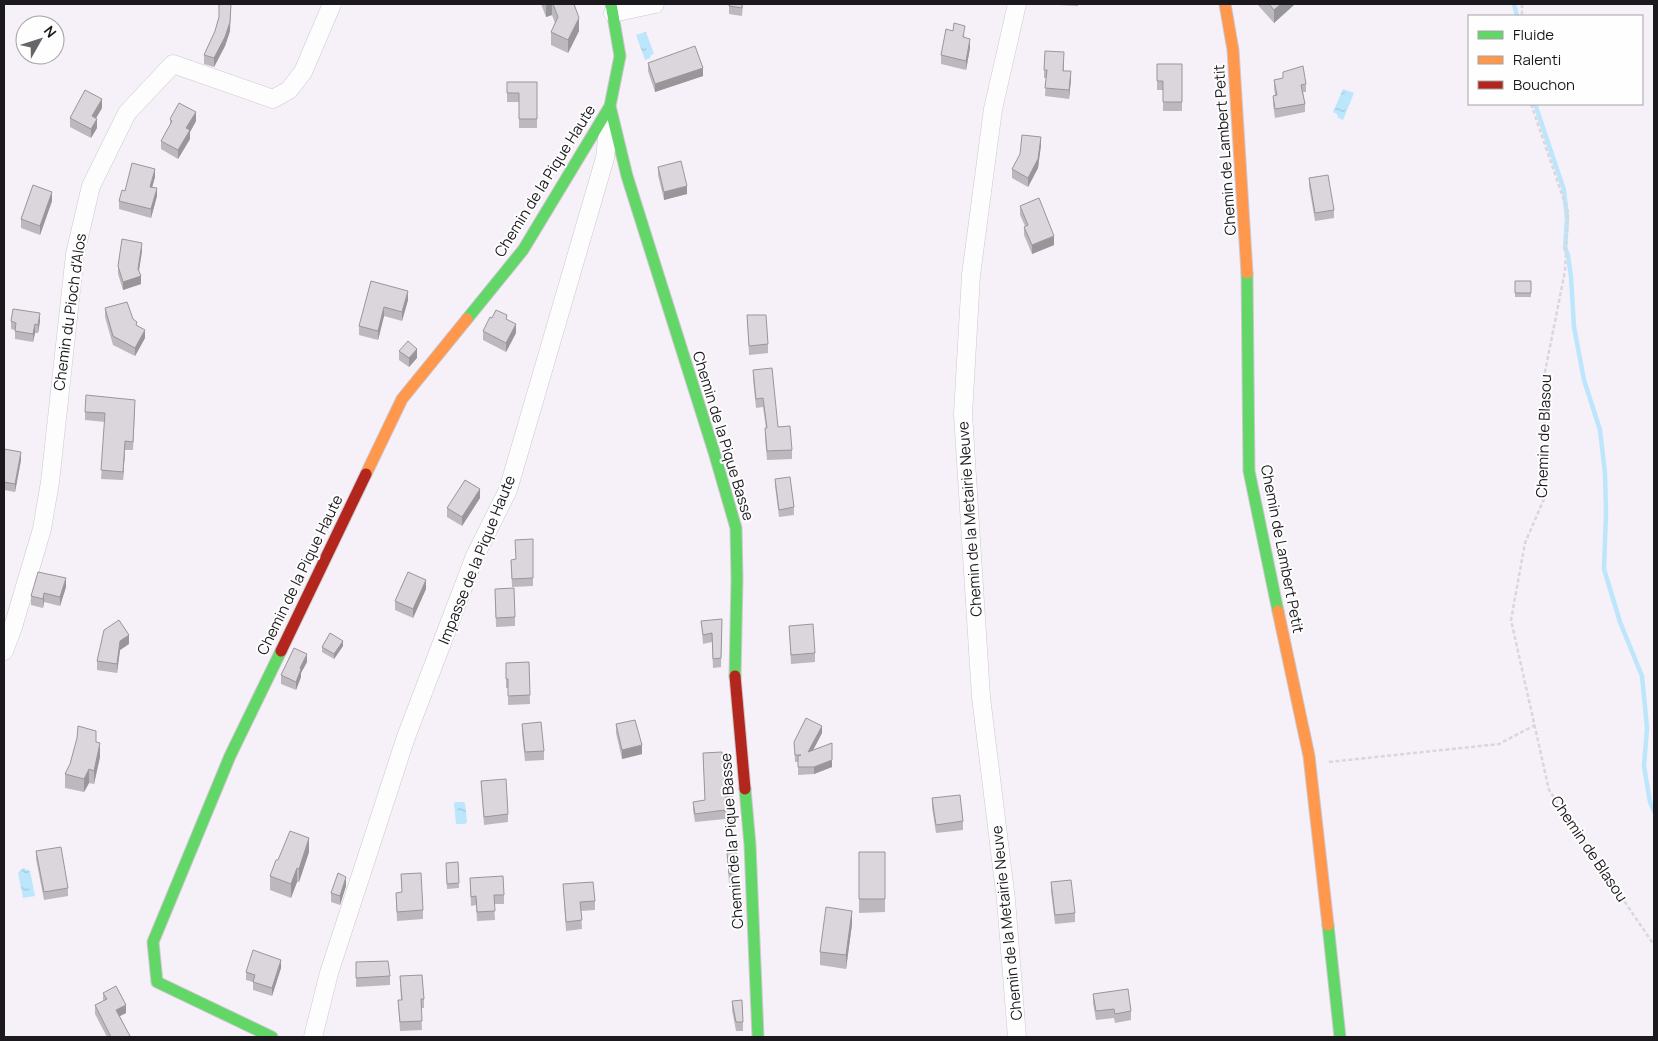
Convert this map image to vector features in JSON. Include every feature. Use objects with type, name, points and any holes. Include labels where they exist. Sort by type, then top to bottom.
[{"type":"street","name":"Chemin du Pioch d'Alos","points":[[4,651],[42,530],[50,482],[75,254],[91,186],[127,114],[173,64],[273,99],[289,90],[303,72],[332,4]]},
{"type":"street","points":[[612,8],[655,4]]},
{"type":"street","name":"Chemin de la Metairie Neuve","points":[[1017,4],[994,109],[972,265],[964,414],[982,697],[1006,900],[1017,1037]]},
{"type":"street","name":"Chemin de Lambert Petit","points":[[1225,4],[1233,50],[1238,152],[1247,266],[1249,471],[1310,765],[1340,1037]]},
{"type":"street","name":"Chemin de la Pique Basse","points":[[612,8],[620,56],[610,106],[627,176],[736,528],[735,673],[750,845],[758,1037]]},
{"type":"street","name":"Chemin de la Pique Haute","points":[[272,1037],[157,982],[153,942],[230,756],[402,399],[523,250],[610,106]]},
{"type":"street","name":"Impasse de la Pique Haute","points":[[313,1037],[329,973],[406,737],[475,556],[508,490],[606,158],[610,106]]},
{"type":"path","name":"Chemin de Blasou","points":[[1531,105],[1568,212],[1565,271],[1543,382],[1546,451],[1544,499],[1525,543],[1511,620],[1549,790],[1654,945]]},
{"type":"path","points":[[1310,765],[1499,744],[1534,725]]},
{"type":"water","points":[[646,32],[654,54],[645,60],[636,35]]},
{"type":"water","points":[[1343,89],[1354,93],[1343,120],[1338,118],[1337,114],[1333,112]]},
{"type":"water","points":[[455,802],[465,803],[467,822],[465,824],[456,824]]},
{"type":"water","points":[[23,868],[30,871],[35,896],[23,898],[18,873]]},
{"type":"building","points":[[219,4],[231,4],[230,22],[225,37],[214,58],[204,55],[215,31],[219,17]]},
{"type":"building","points":[[553,4],[574,4],[579,18],[568,40],[551,32],[558,17]]},
{"type":"building","points":[[729,4],[742,4],[742,8],[729,6]]},
{"type":"building","points":[[1269,4],[1281,4],[1274,10]]},
{"type":"building","points":[[954,23],[965,26],[963,37],[970,39],[966,61],[941,55],[946,29],[953,31]]},
{"type":"building","points":[[695,46],[703,68],[655,84],[648,63]]},
{"type":"building","points":[[1045,51],[1064,52],[1063,71],[1071,71],[1069,90],[1045,88],[1047,70],[1044,70]]},
{"type":"building","points":[[1157,64],[1182,64],[1182,102],[1163,102],[1163,81],[1157,81]]},
{"type":"building","points":[[1303,66],[1306,84],[1301,85],[1305,104],[1275,109],[1273,96],[1277,95],[1274,80],[1283,78],[1283,72]]},
{"type":"building","points":[[507,82],[537,82],[537,119],[519,119],[519,93],[507,93]]},
{"type":"building","points":[[85,90],[102,99],[92,116],[97,119],[91,129],[70,118]]},
{"type":"building","points":[[179,103],[196,112],[186,128],[190,130],[178,150],[161,141]]},
{"type":"building","points":[[1022,135],[1041,137],[1038,159],[1028,178],[1012,169],[1020,154]]},
{"type":"building","points":[[681,161],[687,186],[664,192],[658,167]]},
{"type":"building","points":[[132,163],[155,169],[150,187],[157,188],[151,209],[119,201],[122,190],[125,191]]},
{"type":"building","points":[[1328,175],[1334,210],[1315,213],[1309,178]]},
{"type":"building","points":[[33,185],[52,192],[40,226],[21,219]]},
{"type":"building","points":[[1039,198],[1054,236],[1032,245],[1024,227],[1028,225],[1020,206]]},
{"type":"building","points":[[122,239],[142,243],[138,269],[141,276],[123,282],[118,266]]},
{"type":"building","points":[[371,281],[408,291],[402,312],[384,307],[378,331],[359,326]]},
{"type":"building","points":[[1515,281],[1531,281],[1531,293],[1515,293]]},
{"type":"building","points":[[127,302],[133,319],[137,322],[136,325],[145,330],[135,348],[113,336],[105,308]]},
{"type":"building","points":[[13,309],[40,313],[38,325],[35,324],[33,334],[15,331],[16,323],[11,321]]},
{"type":"building","points":[[496,310],[507,315],[506,319],[516,324],[506,343],[483,331]]},
{"type":"building","points":[[747,315],[766,315],[768,344],[749,346]]},
{"type":"building","points":[[408,341],[417,349],[409,358],[399,351]]},
{"type":"building","points":[[772,368],[778,427],[790,426],[792,450],[767,451],[765,428],[767,428],[763,398],[756,399],[753,370]]},
{"type":"building","points":[[86,395],[135,400],[133,442],[125,441],[123,472],[101,470],[105,413],[85,412]]},
{"type":"building","points":[[4,449],[21,452],[15,484],[4,482]]},
{"type":"building","points":[[790,477],[794,507],[779,510],[775,479]]},
{"type":"building","points":[[465,480],[480,489],[462,517],[447,508]]},
{"type":"building","points":[[533,539],[533,578],[512,579],[511,560],[516,559],[515,540]]},
{"type":"building","points":[[38,572],[66,578],[60,597],[44,593],[43,599],[31,596]]},
{"type":"building","points":[[408,572],[426,580],[413,609],[395,601]]},
{"type":"building","points":[[514,588],[515,617],[496,618],[495,589]]},
{"type":"building","points":[[722,619],[721,658],[713,659],[712,633],[703,635],[701,621]]},
{"type":"building","points":[[119,620],[129,635],[120,641],[117,664],[97,661],[104,630]]},
{"type":"building","points":[[813,624],[815,653],[791,655],[789,626]]},
{"type":"building","points":[[330,633],[343,641],[334,654],[322,647]]},
{"type":"building","points":[[294,648],[307,654],[296,682],[281,675]]},
{"type":"building","points":[[529,662],[530,695],[508,696],[506,663]]},
{"type":"building","points":[[806,718],[822,726],[808,752],[832,743],[832,760],[814,767],[798,767],[798,756],[801,755],[795,755],[794,742]]},
{"type":"building","points":[[635,720],[642,745],[622,750],[616,724]]},
{"type":"building","points":[[541,722],[544,751],[525,752],[522,724]]},
{"type":"building","points":[[78,726],[96,731],[96,742],[100,743],[94,771],[89,769],[84,779],[65,774],[70,764]]},
{"type":"building","points":[[722,752],[725,797],[732,796],[734,817],[726,819],[725,810],[695,814],[693,802],[705,800],[703,753]]},
{"type":"building","points":[[506,779],[508,814],[484,817],[481,781]]},
{"type":"building","points":[[960,795],[963,821],[936,825],[932,798]]},
{"type":"building","points":[[290,831],[309,838],[299,869],[297,868],[291,884],[270,876]]},
{"type":"building","points":[[61,847],[68,888],[44,892],[36,851]]},
{"type":"building","points":[[736,852],[737,873],[729,874],[727,853]]},
{"type":"building","points":[[859,852],[885,852],[885,899],[859,899]]},
{"type":"building","points":[[458,862],[459,883],[447,884],[446,863]]},
{"type":"building","points":[[338,873],[346,877],[340,896],[331,893]]},
{"type":"building","points":[[421,873],[423,910],[397,912],[396,893],[402,892],[401,874]]},
{"type":"building","points":[[503,876],[504,895],[494,895],[495,911],[477,912],[476,896],[471,897],[470,878]]},
{"type":"building","points":[[1071,880],[1075,913],[1055,915],[1051,882]]},
{"type":"building","points":[[593,882],[595,901],[580,902],[582,920],[566,922],[563,884]]},
{"type":"building","points":[[826,907],[852,911],[846,955],[820,952]]},
{"type":"building","points":[[253,950],[281,960],[272,988],[253,982],[255,975],[246,972]]},
{"type":"building","points":[[388,961],[390,976],[356,978],[356,962]]},
{"type":"building","points":[[422,975],[424,999],[421,999],[422,1021],[400,1022],[398,1000],[402,1000],[400,976]]},
{"type":"building","points":[[116,986],[126,1005],[116,1010],[130,1036],[128,1037],[111,1037],[95,1005],[107,999],[103,993]]},
{"type":"building","points":[[1128,989],[1131,1011],[1115,1014],[1114,1009],[1096,1011],[1093,994]]},
{"type":"building","points":[[742,1000],[743,1022],[736,1022],[732,1001]]},
{"type":"waterway","points":[[1514,4],[1517,15]]},
{"type":"waterway","points":[[1535,105],[1564,190],[1567,218],[1565,248],[1568,255],[1571,277],[1574,327],[1584,380],[1600,430],[1605,473],[1604,569],[1620,622],[1642,676],[1647,728],[1644,766],[1650,802],[1654,811]]},
{"type":"traffic: fast","points":[[611,4],[620,56],[610,106],[627,176],[736,528],[735,676]]},
{"type":"traffic: fast","points":[[467,319],[523,250],[610,106]]},
{"type":"traffic: fast","points":[[1247,273],[1249,471],[1278,611]]},
{"type":"traffic: fast","points":[[272,1037],[157,982],[153,942],[230,756],[281,651]]},
{"type":"traffic: fast","points":[[745,789],[750,845],[758,1037]]},
{"type":"traffic: fast","points":[[1328,925],[1340,1037]]},
{"type":"traffic: slow","points":[[1225,4],[1233,50],[1247,273]]},
{"type":"traffic: slow","points":[[366,474],[402,399],[467,319]]},
{"type":"traffic: slow","points":[[1278,611],[1309,756],[1328,925]]},
{"type":"traffic: jam","points":[[281,651],[366,474]]},
{"type":"traffic: jam","points":[[735,676],[745,789]]}]
